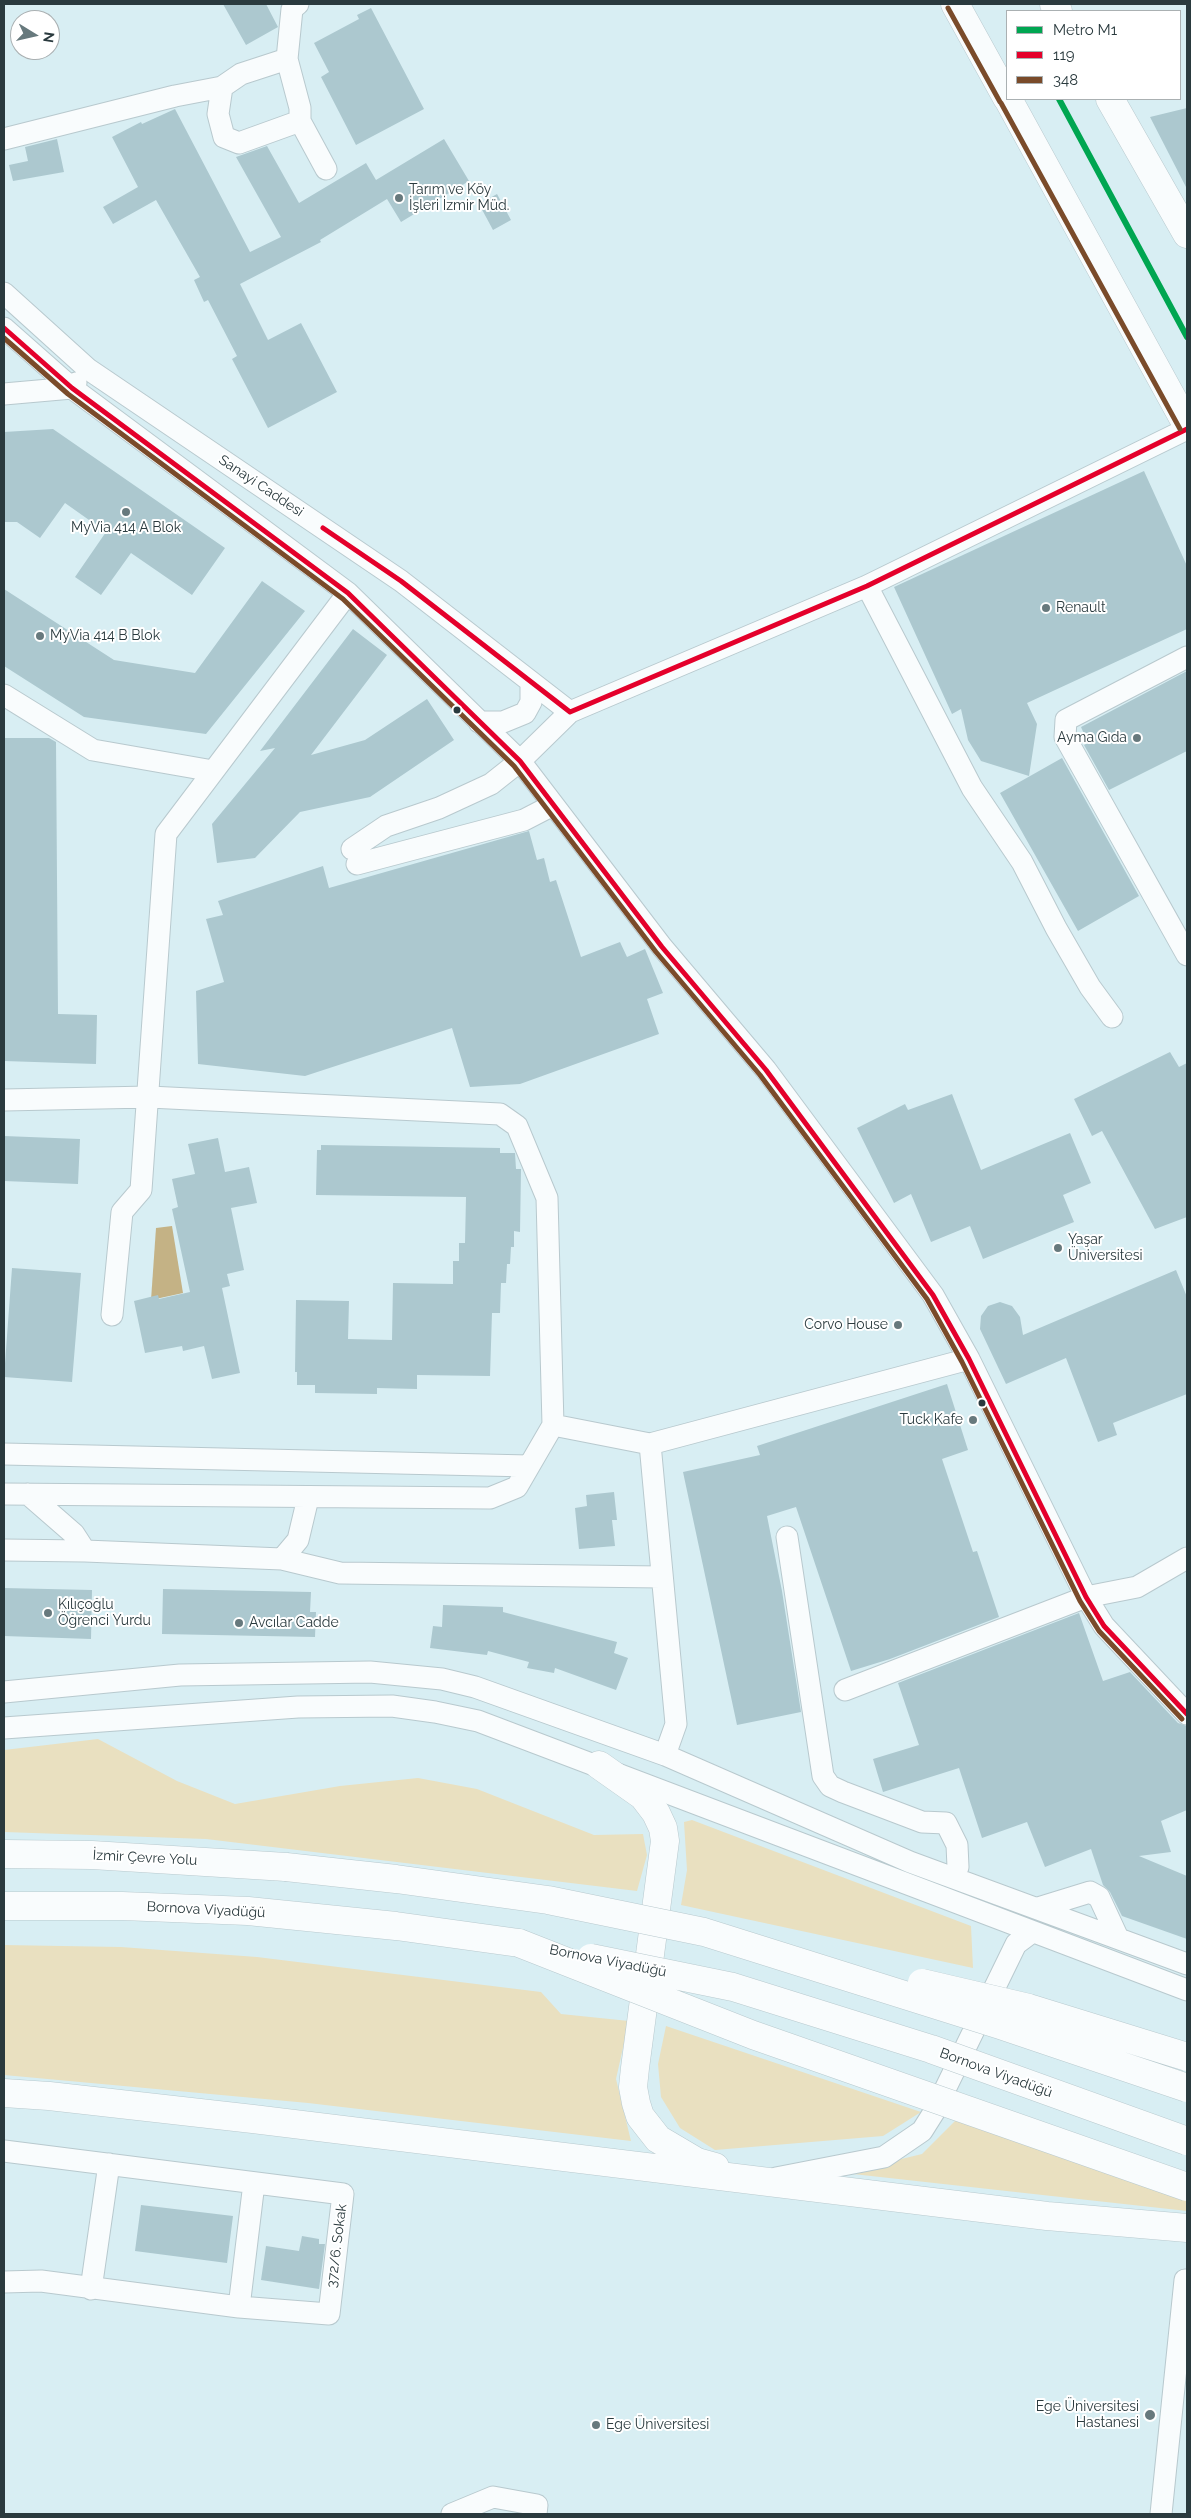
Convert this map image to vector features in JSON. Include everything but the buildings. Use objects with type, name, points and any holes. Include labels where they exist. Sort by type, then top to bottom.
[{"type":"main road","points":[[955,4],[1006,96]]},
{"type":"main road","points":[[1008,100],[1187,424]]},
{"type":"main road","points":[[1111,100],[1187,234]]},
{"type":"main road","points":[[599,1766],[643,1796],[656,1812],[663,1828],[665,1842],[633,2087],[640,2116],[658,2139],[669,2147],[697,2162],[761,2181]]},
{"type":"main road","name":"İzmir Çevre Yolu","points":[[4,1854],[102,1856],[286,1867],[396,1879],[548,1900],[704,1932]]},
{"type":"main road","name":"Bornova Viyadüğü","points":[[4,1906],[122,1906],[248,1910],[396,1926],[519,1943],[734,1987],[931,2050],[1187,2141]]},
{"type":"main road","points":[[704,1932],[1029,2008],[1187,2057]]},
{"type":"main road","points":[[704,1932],[1000,2025],[1187,2088]]},
{"type":"main road","points":[[519,1943],[753,2035],[1187,2187]]},
{"type":"main road","points":[[4,2093],[49,2096],[253,2119],[1048,2216],[1187,2228]]},
{"type":"street","points":[[298,4],[292,9],[287,59],[300,108],[300,120],[326,169]]},
{"type":"street","points":[[4,139],[175,96],[222,87],[241,74],[287,59]]},
{"type":"street","points":[[222,87],[218,114],[224,137],[239,143],[300,120]]},
{"type":"street","name":"Sanayi Caddesi","points":[[4,293],[88,369],[401,580],[570,712]]},
{"type":"street","points":[[4,328],[72,388],[348,593],[520,762],[662,947],[766,1070],[933,1295],[969,1359],[1086,1596],[1104,1626],[1187,1714]]},
{"type":"street","points":[[4,394],[72,388],[88,369]]},
{"type":"street","points":[[553,805],[524,820],[354,856],[386,826],[439,808],[491,784],[520,762],[570,712],[867,586],[1187,429]]},
{"type":"street","points":[[867,586],[972,788],[1022,862],[1056,928],[1090,987],[1112,1017]]},
{"type":"street","points":[[112,1315],[122,1212],[141,1190],[166,834],[348,593]]},
{"type":"street","points":[[1187,657],[1066,720],[1065,737],[1187,955]]},
{"type":"street","points":[[479,722],[503,722],[525,714],[531,702],[531,682]]},
{"type":"street","points":[[4,695],[92,750],[213,771]]},
{"type":"street","points":[[4,1100],[149,1097],[500,1114],[517,1126],[547,1198],[553,1425],[517,1487],[490,1498],[4,1494]]},
{"type":"street","points":[[553,1425],[650,1444],[969,1359]]},
{"type":"street","points":[[650,1444],[676,1724],[665,1755]]},
{"type":"street","points":[[4,1454],[528,1466]]},
{"type":"street","points":[[28,1494],[74,1534],[85,1551]]},
{"type":"street","points":[[282,1559],[298,1540],[308,1498]]},
{"type":"street","points":[[787,1537],[823,1776],[830,1786],[843,1792],[922,1822],[946,1823],[957,1845],[958,1867],[954,1878]]},
{"type":"street","points":[[4,1550],[85,1551],[282,1559],[340,1573],[661,1577]]},
{"type":"street","points":[[845,1690],[1086,1596],[1137,1587],[1187,1558]]},
{"type":"street","points":[[4,1692],[180,1675],[370,1672],[442,1679],[474,1686],[665,1755],[910,1862],[1187,1964]]},
{"type":"street","points":[[4,1728],[298,1707],[392,1706],[478,1721],[1187,1990]]},
{"type":"street","points":[[1038,1908],[1090,1892],[1099,1897],[1118,1938]]},
{"type":"street","points":[[761,2181],[884,2157],[922,2130],[934,2112],[1016,1944],[1032,1932]]},
{"type":"street","name":"372/6. Sokak","points":[[4,2151],[343,2194],[329,2314],[239,2308],[41,2282],[4,2282]]},
{"type":"street","points":[[91,2289],[109,2164]]},
{"type":"street","points":[[239,2308],[254,2183]]},
{"type":"street","points":[[1161,2514],[1185,2280]]},
{"type":"street","points":[[452,2514],[493,2497],[537,2505],[536,2514]]},
{"type":"shaded area","points":[[172,1226],[183,1293],[151,1300],[156,1228]]},
{"type":"shaded area","points":[[98,1739],[177,1781],[235,1804],[340,1786],[418,1778],[477,1789],[594,1835],[643,1834],[647,1855],[637,1891],[206,1839],[4,1832],[4,1750]]},
{"type":"shaded area","points":[[692,1820],[971,1926],[973,1968],[681,1905],[687,1870],[684,1822]]},
{"type":"shaded area","points":[[4,1945],[121,1947],[257,1957],[541,1992],[561,2014],[629,2021],[616,2079],[631,2141],[308,2103],[4,2075]]},
{"type":"shaded area","points":[[666,2026],[921,2112],[883,2136],[715,2150],[680,2128],[661,2097],[658,2064]]},
{"type":"shaded area","points":[[957,2119],[1187,2200],[1187,2211],[844,2173],[922,2154]]},
{"type":"metro line","name":"M1","points":[[1060,100],[1187,337]]},
{"type":"transit line","name":"348","points":[[948,8],[1000,102]]},
{"type":"transit line","name":"348","points":[[1001,103],[1180,429]]},
{"type":"transit line","name":"119","points":[[4,328],[72,388],[348,593],[520,761],[662,947],[766,1070],[933,1295],[969,1359],[1086,1597],[1104,1626],[1187,1714]]},
{"type":"transit line","name":"348","points":[[4,338],[68,394],[343,599],[514,766],[656,952],[760,1075],[927,1299],[962,1362],[1080,1601],[1099,1631],[1182,1719]]},
{"type":"transit line","name":"119","points":[[323,528],[401,581],[570,712],[867,586],[1187,429]]},
{"type":"place","name":"Tarım ve Köy İşleri İzmir Müd.","points":[[399,198]]},
{"type":"place","name":"MyVia 414 A Blok","points":[[126,512]]},
{"type":"place","name":"Renault","points":[[1046,608]]},
{"type":"place","name":"MyVia 414 B Blok","points":[[40,636]]},
{"type":"place","name":"Ayma Gıda","points":[[1137,738]]},
{"type":"place","name":"Yaşar Üniversitesi","points":[[1058,1248]]},
{"type":"place","name":"Corvo House","points":[[898,1325]]},
{"type":"place","name":"Tuck Kafe","points":[[973,1420]]},
{"type":"place","name":"Kılıçoğlu Öğrenci Yurdu","points":[[48,1613]]},
{"type":"place","name":"Avcılar Cadde","points":[[239,1623]]},
{"type":"place","name":"Ege Üniversitesi Hastanesi","points":[[1150,2415]]},
{"type":"place","name":"Ege Üniversitesi","points":[[596,2425]]}]
